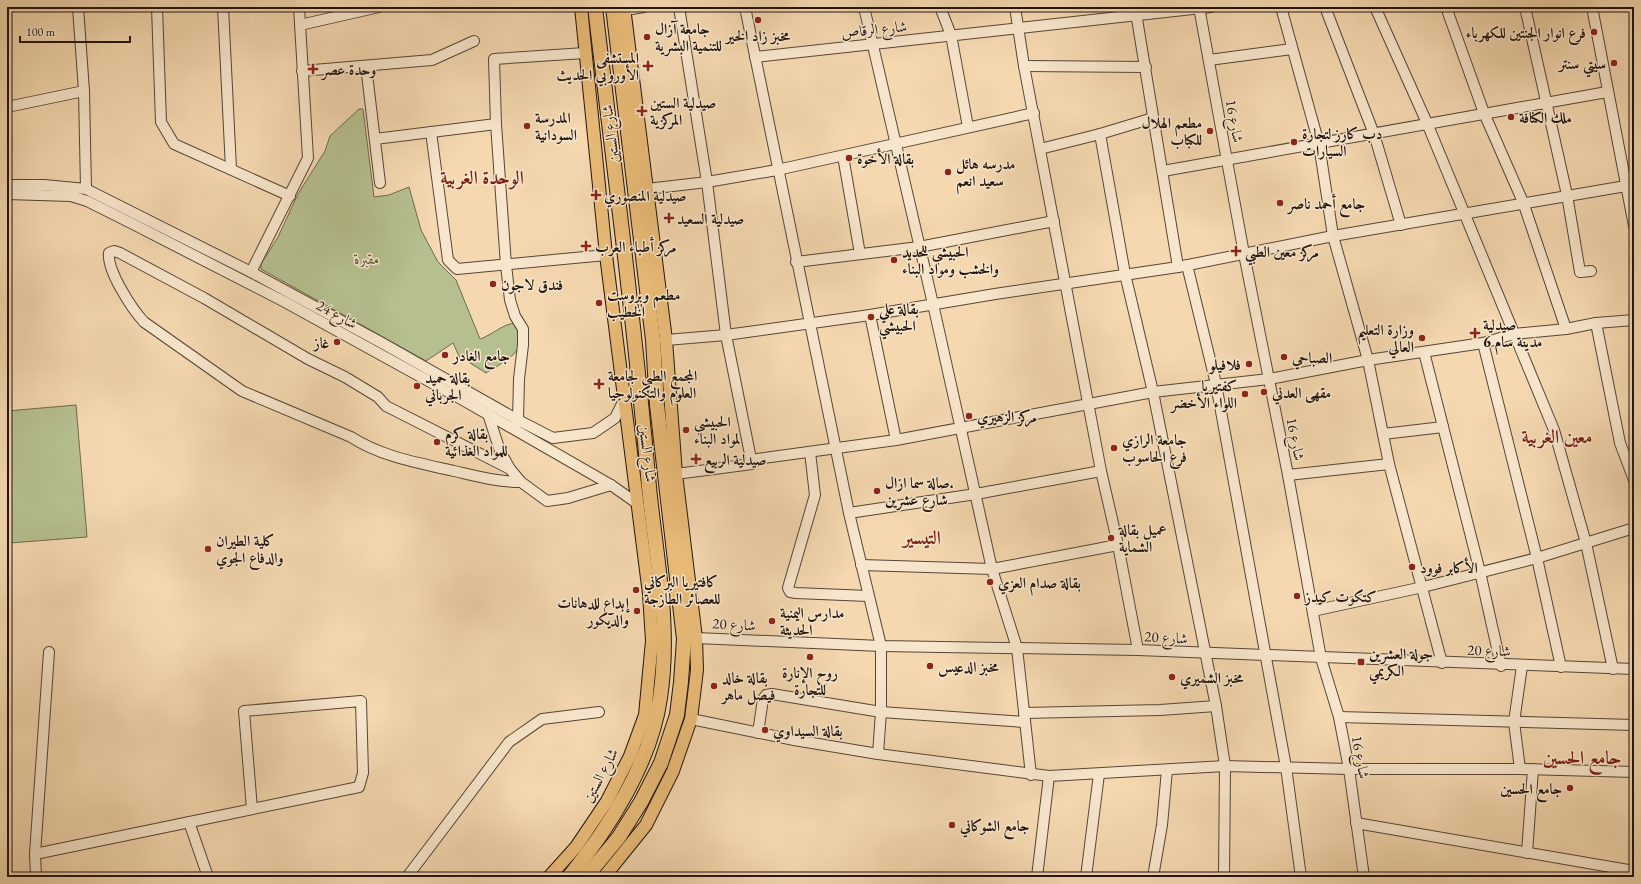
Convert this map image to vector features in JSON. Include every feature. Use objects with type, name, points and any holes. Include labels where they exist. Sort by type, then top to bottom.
[{"type":"highway","name":"شارع الستين","points":[[569,877],[587,855],[625,795],[653,732],[660,699],[665,640],[664,608],[644,504],[636,348],[595,7]]},
{"type":"highway","name":"شارع الستين","points":[[587,877],[619,837],[641,802],[661,763],[677,715],[684,639],[680,550],[657,405],[621,8]]},
{"type":"main road","name":"شارع الستين","points":[[549,877],[576,846],[607,801],[630,756],[645,715],[652,641],[644,504],[624,398],[606,255],[580,7]]},
{"type":"main road","name":"شارع الستين","points":[[604,877],[646,825],[673,772],[691,719],[697,670],[696,638],[680,550],[666,340],[647,189],[630,104]]},
{"type":"street","points":[[78,7],[84,91],[86,189]]},
{"type":"street","points":[[223,7],[231,169]]},
{"type":"street","points":[[251,272],[308,158],[299,7]]},
{"type":"street","points":[[300,25],[379,7]]},
{"type":"street","points":[[621,8],[644,7]]},
{"type":"street","points":[[679,7],[706,182],[726,335],[752,464]]},
{"type":"street","points":[[745,7],[777,170],[849,514],[881,646],[881,712],[878,754]]},
{"type":"street","points":[[864,7],[933,304],[992,569],[1017,648],[1031,775]]},
{"type":"street","points":[[940,7],[951,35],[968,126]]},
{"type":"street","points":[[1015,7],[1024,66],[1088,404],[1101,471],[1118,545],[1138,650]]},
{"type":"street","name":"شارع الرقاص","points":[[755,57],[1018,28],[1136,12],[1211,7]]},
{"type":"street","points":[[1281,7],[1320,144],[1333,236],[1368,360],[1389,464],[1442,663]]},
{"type":"street","points":[[1325,7],[1374,134],[1401,225]]},
{"type":"street","points":[[1375,7],[1428,123],[1464,214],[1554,430],[1586,543],[1613,669]]},
{"type":"street","points":[[1446,7],[1484,113],[1523,202],[1566,329]]},
{"type":"street","points":[[1525,7],[1567,195],[1580,272],[1591,271]]},
{"type":"street","points":[[1592,7],[1607,92],[1634,226]]},
{"type":"street","points":[[160,8],[161,122],[174,144],[290,196]]},
{"type":"street","name":"شارع 16","points":[[1199,8],[1244,254],[1288,475],[1321,658],[1339,717],[1349,769],[1364,877]]},
{"type":"street","points":[[1136,12],[1153,118],[1183,266],[1216,384],[1286,768],[1301,877]]},
{"type":"street","points":[[302,71],[432,60],[474,42]]},
{"type":"street","points":[[1209,60],[1292,49]]},
{"type":"street","points":[[515,424],[523,345],[523,329],[515,316],[510,300],[506,265],[496,124],[494,59],[585,53]]},
{"type":"street","points":[[366,66],[380,183]]},
{"type":"street","points":[[1024,66],[1146,67]]},
{"type":"street","points":[[7,107],[84,91]]},
{"type":"street","points":[[1163,171],[1607,92]]},
{"type":"street","points":[[647,189],[706,182],[777,170],[968,126],[1034,113]]},
{"type":"street","points":[[1040,149],[1100,134],[1153,118]]},
{"type":"street","points":[[375,139],[496,124]]},
{"type":"street","points":[[431,132],[448,260],[457,269],[606,255]]},
{"type":"street","points":[[1100,134],[1125,274],[1153,392],[1204,653],[1216,706],[1225,766],[1224,877]]},
{"type":"street","points":[[843,156],[860,254]]},
{"type":"street","name":"شارع 24","points":[[7,186],[44,185],[86,189],[251,272],[416,362],[611,485],[644,504]]},
{"type":"street","points":[[666,340],[726,335],[870,315],[1066,283],[1183,266],[1333,236],[1464,214],[1523,202],[1626,186]]},
{"type":"street","name":"شارع 24","points":[[7,194],[71,196],[87,201],[285,302],[488,414],[553,438],[593,433],[615,418],[624,398]]},
{"type":"street","points":[[796,262],[919,247],[1054,221]]},
{"type":"street","points":[[510,469],[386,406],[378,397],[345,377],[308,359],[204,298],[120,253],[114,251],[109,253],[110,262],[125,296],[133,310],[144,322],[242,391],[351,437],[366,447],[407,461],[504,482],[521,482]]},
{"type":"street","points":[[870,315],[896,440]]},
{"type":"street","points":[[676,474],[752,464],[757,459],[836,449],[960,429],[1153,392],[1269,379],[1368,360],[1483,344],[1514,334],[1566,329],[1596,323],[1634,320]]},
{"type":"street","points":[[1596,323],[1620,443],[1634,480]]},
{"type":"street","points":[[1483,344],[1537,558],[1561,667]]},
{"type":"street","points":[[1424,352],[1480,572],[1502,666]]},
{"type":"street","points":[[488,414],[500,451],[510,469],[521,482],[530,487],[543,498],[554,501],[611,485]]},
{"type":"street","points":[[1383,434],[1443,427]]},
{"type":"street","points":[[810,452],[815,495],[788,588],[790,592],[796,593],[868,596]]},
{"type":"street","points":[[1288,475],[1389,464]]},
{"type":"street","points":[[849,514],[976,494],[1101,471]]},
{"type":"street","points":[[1313,611],[1423,587],[1537,558],[1634,528]]},
{"type":"street","points":[[861,565],[992,569],[1118,545]]},
{"type":"street","name":"شارع 20","points":[[696,638],[881,646],[1138,650],[1502,666],[1634,669]]},
{"type":"street","points":[[36,877],[35,854],[49,652]]},
{"type":"street","points":[[1520,769],[1514,722],[1522,666]]},
{"type":"street","points":[[758,733],[763,699],[766,695],[772,694],[881,712],[1024,718],[1216,706]]},
{"type":"street","points":[[35,854],[359,787],[364,773],[361,701],[244,711],[252,809]]},
{"type":"street","points":[[407,877],[509,742],[542,720],[599,712]]},
{"type":"street","points":[[1339,717],[1634,725]]},
{"type":"street","points":[[691,719],[758,733],[878,754],[1031,775],[1049,776],[1099,774],[1225,766],[1349,769],[1533,769],[1634,772]]},
{"type":"street","points":[[1527,852],[1533,769]]},
{"type":"street","points":[[1153,877],[1162,825],[1167,770]]},
{"type":"street","points":[[1086,877],[1099,774]]},
{"type":"street","points":[[1037,877],[1049,776]]},
{"type":"street","points":[[189,822],[208,877]]},
{"type":"street","points":[[1356,823],[1634,871]]},
{"type":"green space","name":"مقبرة","points":[[359,109],[363,109],[374,197],[389,195],[409,187],[421,230],[438,262],[456,280],[480,339],[502,327],[516,323],[520,333],[518,348],[508,359],[486,373],[459,356],[453,343],[426,361],[261,269],[261,264],[278,237],[298,194],[325,151],[330,136]]},
{"type":"green space","points":[[76,405],[87,537],[10,543],[7,501],[7,411]]},
{"type":"place","name":"مخبز زاد الخير","points":[[758,20]]},
{"type":"place","name":"فرع انوار الجنتين للكهرباء","points":[[1594,32]]},
{"type":"place","name":"جامعة آزال للتنمية البشرية","points":[[647,37]]},
{"type":"place","name":"سيتي سنتر","points":[[1614,63]]},
{"type":"place","name":"المستشفى الأوروبي الحديث","points":[[648,66]]},
{"type":"place","name":"وحدة عصر","points":[[313,69]]},
{"type":"place","name":"صيدلية الستين المركزية","points":[[642,111]]},
{"type":"place","name":"ملك الكنافة","points":[[1511,117]]},
{"type":"place","name":"المدرسة السودانية","points":[[527,126]]},
{"type":"place","name":"مطعم الهلال للكباب","points":[[1210,131]]},
{"type":"place","name":"دب كارز لتجارة السيارات","points":[[1294,142]]},
{"type":"place","name":"بقالة الأخوة","points":[[849,158]]},
{"type":"place","name":"مدرسه هائل سعيد انعم","points":[[948,172]]},
{"type":"place","name":"صيدلية المنصوري","points":[[596,195]]},
{"type":"place","name":"جامع أحمد ناصر","points":[[1280,203]]},
{"type":"place","name":"صيدلية السعيد","points":[[669,218]]},
{"type":"place","name":"مركز أطباء العرب","points":[[586,246]]},
{"type":"place","name":"مركز معين الطبي","points":[[1236,251]]},
{"type":"place","name":"الحبيشي للحديد والخشب ومواد البناء","points":[[894,260]]},
{"type":"place","name":"فندق لاجون","points":[[493,284]]},
{"type":"place","name":"مطعم وبروست الخطيب","points":[[599,303]]},
{"type":"place","name":"بقالة علي الحبيشي","points":[[871,317]]},
{"type":"place","name":"صيدلية مدينة سام 6","points":[[1475,333]]},
{"type":"place","name":"وزارة التعليم العالي","points":[[1422,338]]},
{"type":"place","name":"غاز","points":[[337,342]]},
{"type":"place","name":"جامع الغادر","points":[[445,355]]},
{"type":"place","name":"الصباحي","points":[[1284,357]]},
{"type":"place","name":"فلافيلو","points":[[1249,364]]},
{"type":"place","name":"المجمع الطبي لجامعة العلوم والتكنولوجيا","points":[[599,384]]},
{"type":"place","name":"بقالة حميد الجرباني","points":[[417,386]]},
{"type":"place","name":"مقهى العدني","points":[[1264,392]]},
{"type":"place","name":"كفتيريا اللواء الأخضر","points":[[1245,394]]},
{"type":"place","name":"مركز الزهيري","points":[[969,416]]},
{"type":"place","name":"الحبيشي لمواد البناء","points":[[686,430]]},
{"type":"place","name":"بقالة كرم للمواد الغذائية","points":[[437,442]]},
{"type":"place","name":"جامعة الرازي فرع الحاسوب","points":[[1114,448]]},
{"type":"place","name":"صيدلية الربيع","points":[[696,459]]},
{"type":"place","name":"صالة سما ازال. شارع عشرين","points":[[877,491]]},
{"type":"place","name":"عميل بقالة الشماية","points":[[1111,538]]},
{"type":"place","name":"كلية الطيران والدفاع الجوي","points":[[208,549]]},
{"type":"place","name":"الأكابر فوود","points":[[1412,567]]},
{"type":"place","name":"بقالة صدام العزي","points":[[990,582]]},
{"type":"place","name":"كافتيريا البركاني للعصائر الطازجة","points":[[636,590]]},
{"type":"place","name":"كتكوت كيدز","points":[[1297,596]]},
{"type":"place","name":"إبداع للدهانات والديكور","points":[[637,611]]},
{"type":"place","name":"مدارس اليمنية الحديثة","points":[[772,621]]},
{"type":"place","name":"روح الإنارة للتجارة","points":[[810,657]]},
{"type":"place","name":"جولة العشرين الكريمي","points":[[1361,662]]},
{"type":"place","name":"مخبز الدعيس","points":[[930,666]]},
{"type":"place","name":"مخبز الشميري","points":[[1172,677]]},
{"type":"place","name":"بقالة خالد فيصل ماهر","points":[[714,686]]},
{"type":"place","name":"بقالة السيداوي","points":[[765,730]]},
{"type":"place","name":"جامع الحسين","points":[[1570,788]]},
{"type":"place","name":"جامع الشوكاني","points":[[952,825]]},
{"type":"district","name":"الوحدة الغربية","points":[[482,177]]},
{"type":"district","name":"معين الغربية","points":[[1557,436]]},
{"type":"district","name":"التيسير","points":[[922,537]]},
{"type":"district","name":"جامع الحسين","points":[[1582,757]]}]
